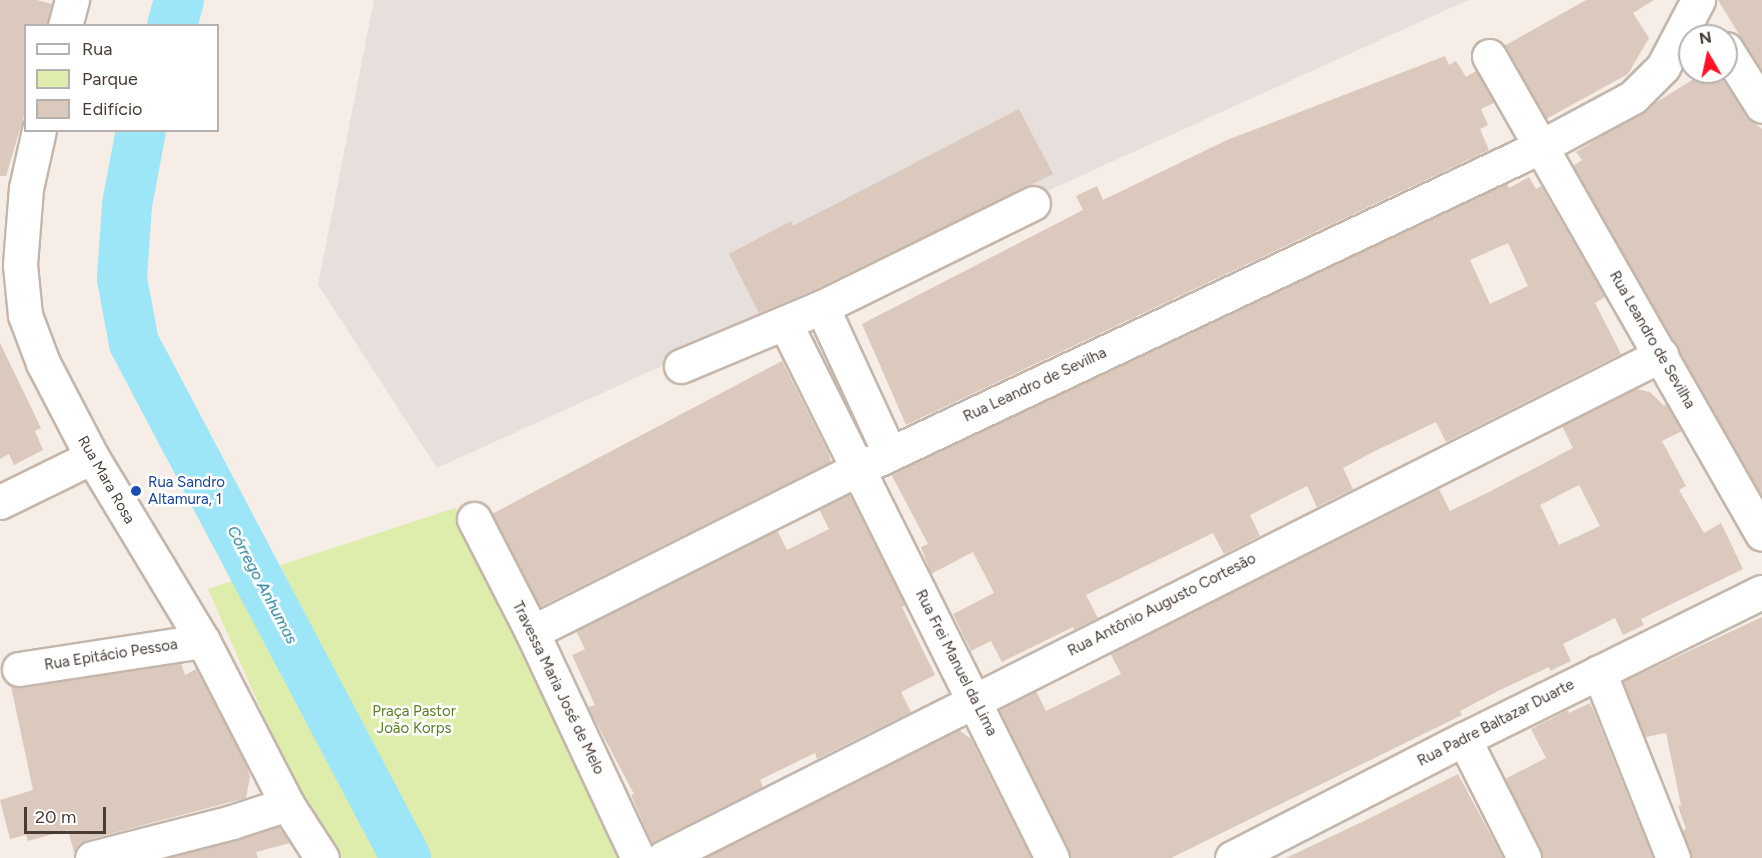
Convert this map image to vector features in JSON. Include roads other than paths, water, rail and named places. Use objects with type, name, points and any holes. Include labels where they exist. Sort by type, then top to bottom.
[{"type":"street","points":[[66,24],[72,0]]},
{"type":"street","points":[[1698,2],[1711,24]]},
{"type":"street","points":[[1542,146],[1633,97],[1651,82],[1663,67],[1698,2]]},
{"type":"street","name":"Rua Leandro de Sevilha","points":[[1489,56],[1762,534]]},
{"type":"street","points":[[1738,68],[1762,106]]},
{"type":"street","name":"Rua Mara Rosa","points":[[39,132],[21,226],[20,265],[25,315],[43,363],[92,457],[203,640],[286,804],[322,858]]},
{"type":"street","name":"Rua Leandro de Sevilha","points":[[532,632],[858,469],[1542,146]]},
{"type":"street","points":[[681,366],[822,307],[1033,203]]},
{"type":"street","points":[[822,307],[890,454]]},
{"type":"street","name":"Rua Frei Manuel da Lima","points":[[785,323],[975,699],[1052,858]]},
{"type":"street","name":"Rua Antônio Augusto Cortesão","points":[[663,858],[1661,355]]},
{"type":"street","points":[[0,502],[92,457]]},
{"type":"street","name":"Travessa Maria José de Melo","points":[[474,519],[532,632],[638,858]]},
{"type":"street","name":"Rua Padre Baltazar Duarte","points":[[1232,858],[1464,739],[1762,592]]},
{"type":"street","name":"Rua Epitácio Pessoa","points":[[19,669],[203,640]]},
{"type":"street","points":[[1599,672],[1673,858]]},
{"type":"street","points":[[1464,739],[1524,858]]},
{"type":"street","points":[[92,858],[232,822],[286,804]]},
{"type":"waterway","name":"Córrego Anhumas","points":[[173,24],[179,0]]},
{"type":"waterway","name":"Córrego Anhumas","points":[[141,132],[127,205],[122,279],[134,343],[406,858]]},
{"type":"place","name":"Rua Sandro Altamura, 1","points":[[136,491]]},
{"type":"park label","name":"Praça Pastor João Korps","points":[[414,720]]}]
